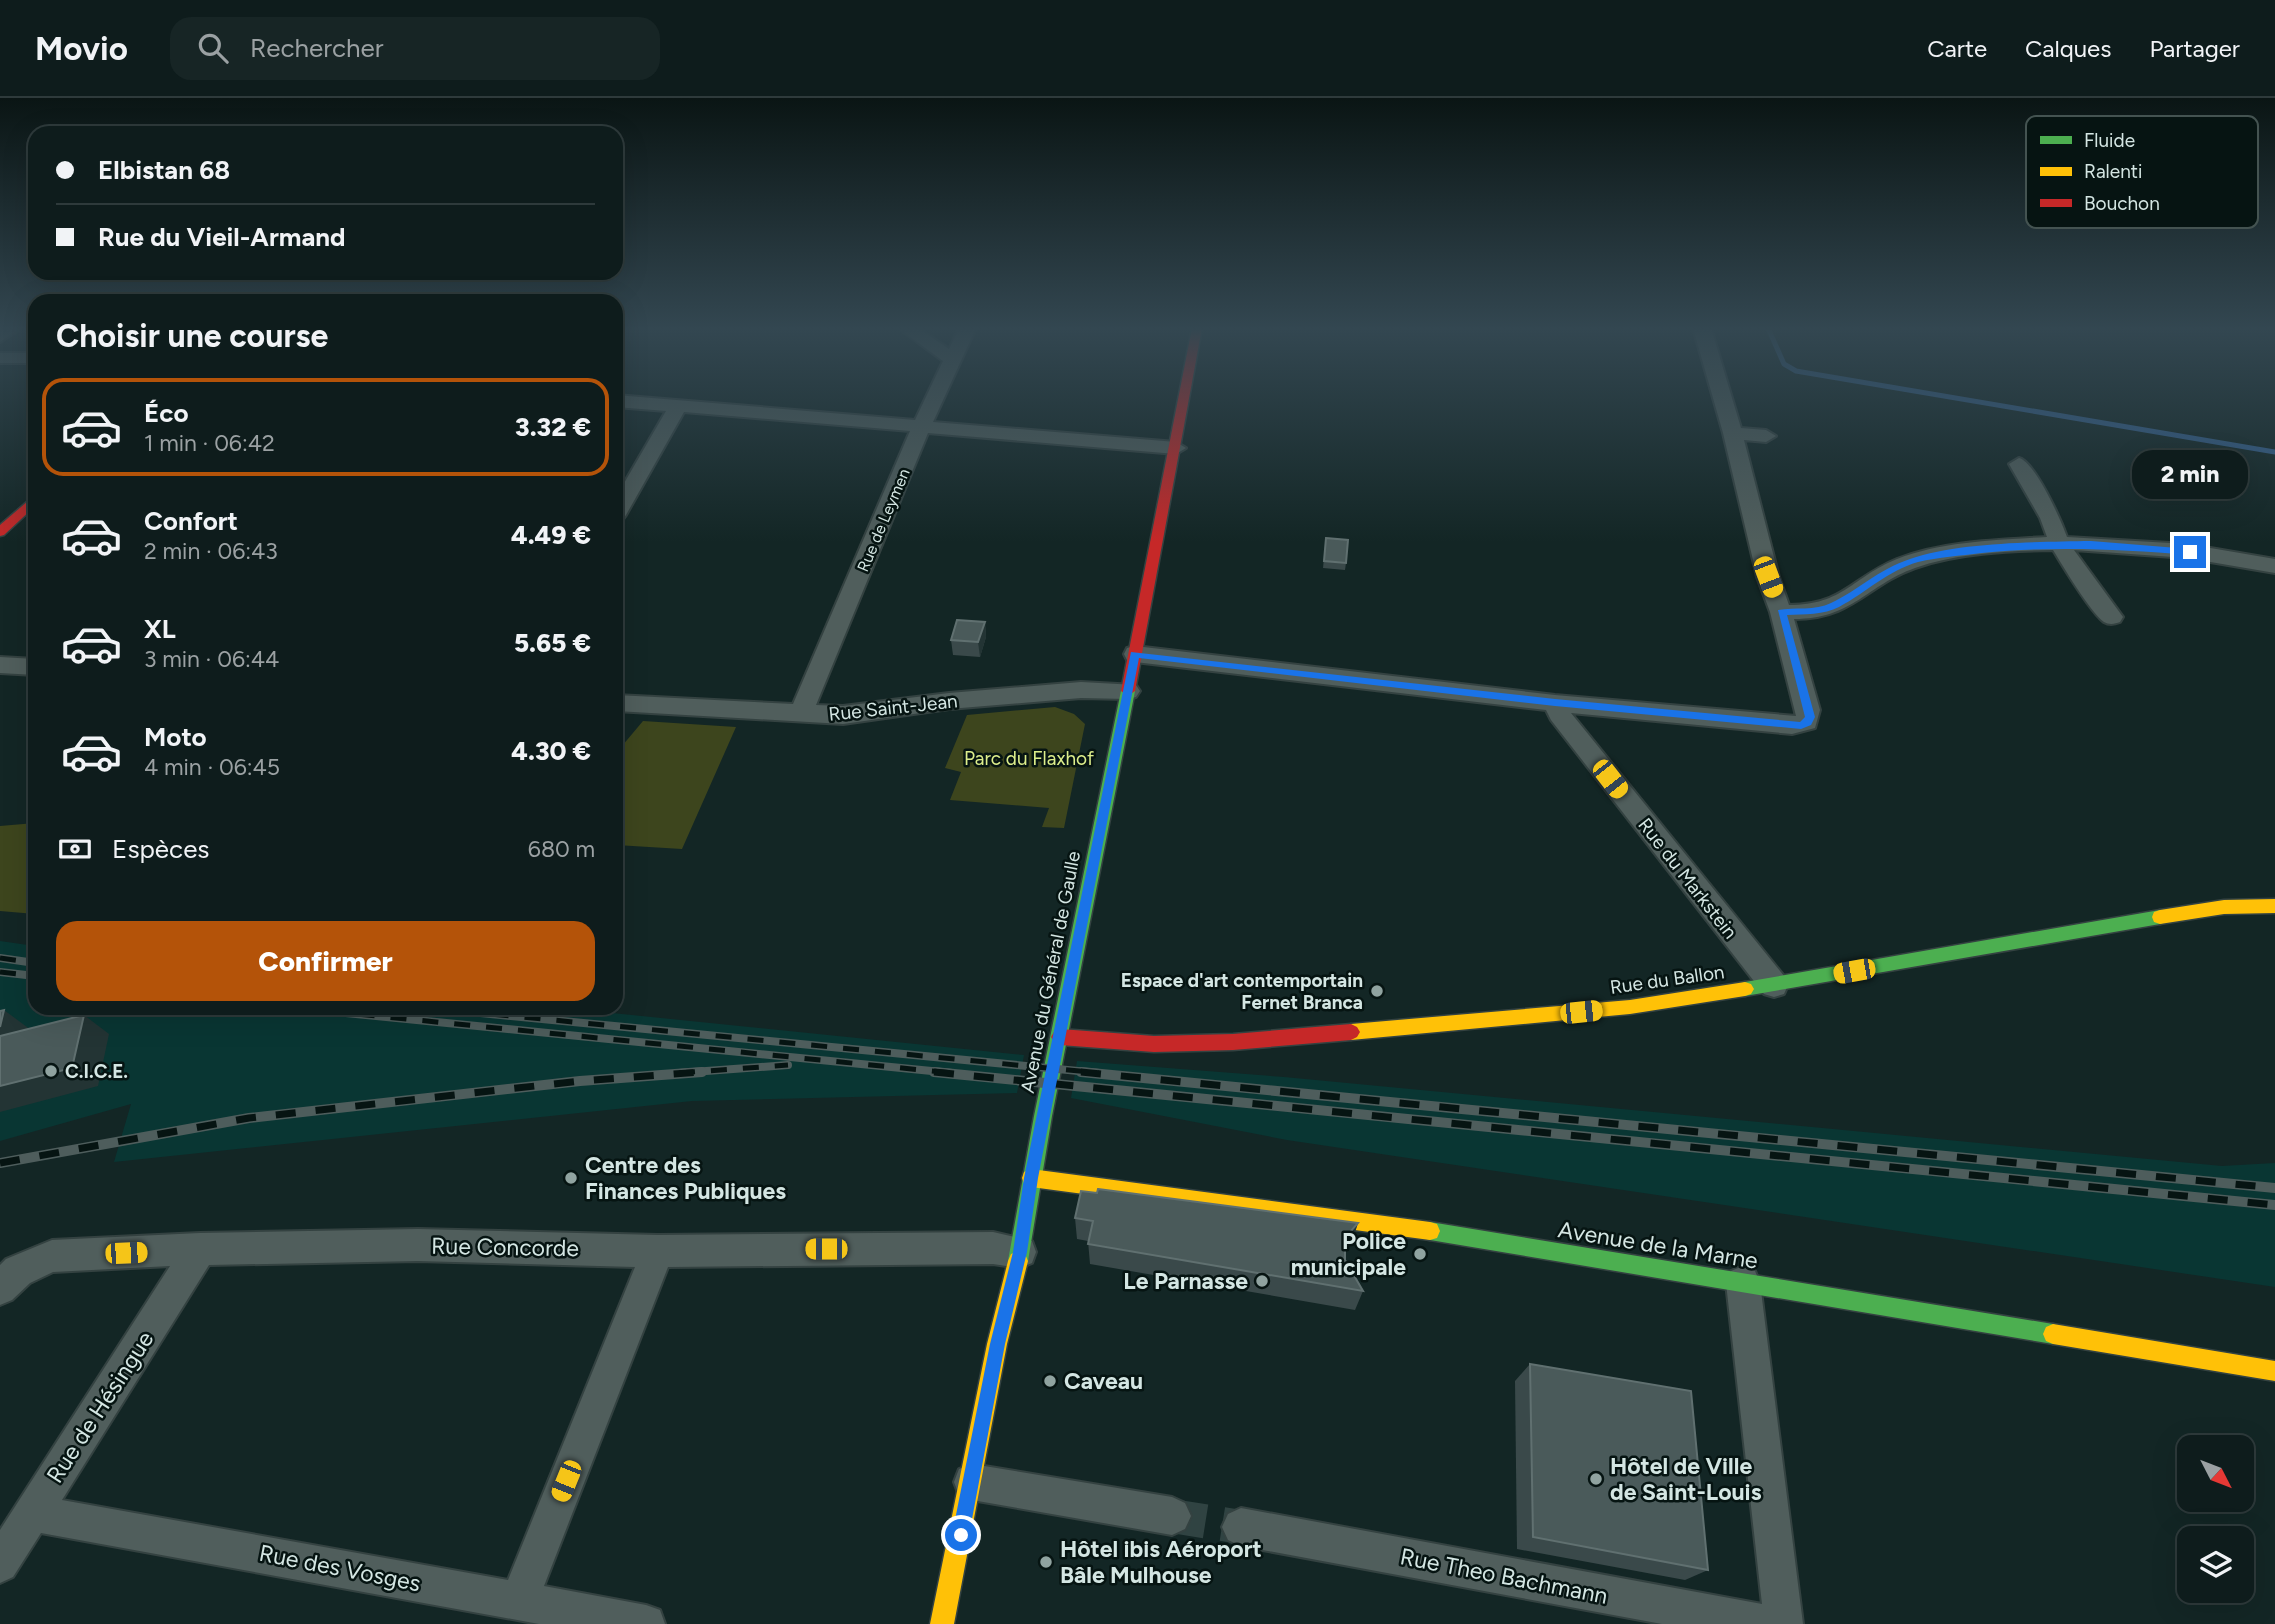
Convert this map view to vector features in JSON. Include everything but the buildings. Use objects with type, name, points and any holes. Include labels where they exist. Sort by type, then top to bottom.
[{"type":"street","name":"Rue de Leymen","points":[[801,713],[934,399]]},
{"type":"street","name":"Avenue du Général de Gaulle","points":[[942,1624],[997,1344],[1020,1252],[1031,1178],[1185,399]]},
{"type":"street","points":[[1135,654],[1555,703],[1801,726],[1810,717],[1782,612],[1768,577],[1723,399]]},
{"type":"street","points":[[623,402],[1176,448]]},
{"type":"street","points":[[623,503],[678,406]]},
{"type":"street","points":[[1733,433],[1766,436]]},
{"type":"street","points":[[2019,464],[2050,518],[2060,545],[2086,585],[2112,617]]},
{"type":"street","points":[[0,532],[28,506]]},
{"type":"street","points":[[1782,612],[1822,610],[1835,605],[1884,572],[1914,560],[1983,549],[2060,545],[2143,547],[2275,566]]},
{"type":"street","points":[[0,665],[28,667]]},
{"type":"street","name":"Rue Saint-Jean","points":[[623,703],[842,715],[949,701],[1081,690],[1128,691]]},
{"type":"street","name":"Rue du Markstein","points":[[1555,703],[1559,714],[1774,985]]},
{"type":"street","name":"Rue du Ballon","points":[[1060,1037],[1154,1044],[1233,1041],[1568,1013],[1774,985],[2224,907],[2272,912]]},
{"type":"street","name":"Avenue de la Marne","points":[[1031,1178],[1386,1224],[2275,1371]]},
{"type":"street","name":"Rue Concorde","points":[[0,1288],[18,1271],[52,1256],[200,1249],[418,1245],[659,1251],[993,1248],[1020,1252]]},
{"type":"street","name":"Rue de Hésingue","points":[[0,1564],[200,1249]]},
{"type":"street","points":[[519,1601],[659,1251]]},
{"type":"street","points":[[1742,1283],[1784,1624]]},
{"type":"street","points":[[972,1482],[1172,1516]]},
{"type":"street","name":"Rue des Vosges","points":[[33,1513],[646,1624]]},
{"type":"street","name":"Rue Theo Bachmann","points":[[1241,1527],[1767,1624]]},
{"type":"shaded area","points":[[0,941],[28,945],[28,1015],[623,1014],[1024,1055],[1017,1093],[692,1101],[114,1162],[131,1104],[0,1141]]},
{"type":"shaded area","points":[[1077,1061],[1284,1077],[2222,1166],[2275,1163],[2275,1287],[1287,1140],[1071,1098]]},
{"type":"green space","name":"Parc du Flaxhof","points":[[1055,707],[1074,714],[1085,724],[1064,828],[1042,827],[1049,808],[950,800],[961,772],[945,768],[967,715]]},
{"type":"green space","points":[[643,721],[736,727],[682,849],[623,845],[623,745]]},
{"type":"green space","points":[[28,824],[28,913],[0,911],[0,826]]},
{"type":"waterway","points":[[1963,399],[2275,452]]},
{"type":"tunnel","points":[[1172,1516],[1241,1527]]},
{"type":"railway","points":[[0,958],[28,962]]},
{"type":"railway","points":[[0,972],[28,975]]},
{"type":"railway","points":[[366,1015],[952,1073]]},
{"type":"railway","points":[[501,1015],[1099,1073]]},
{"type":"railway","points":[[679,1073],[788,1065]]},
{"type":"railway","points":[[0,1163],[249,1118],[580,1081],[702,1072]]},
{"type":"railway","points":[[934,1072],[2275,1205]]},
{"type":"railway","points":[[1081,1072],[2275,1188]]},
{"type":"traffic: fast","points":[[1018,1261],[1043,1116],[1128,691]]},
{"type":"traffic: fast","points":[[1745,989],[2160,917]]},
{"type":"traffic: fast","points":[[1430,1231],[2053,1334]]},
{"type":"traffic: slow","points":[[2160,917],[2224,907],[2275,906]]},
{"type":"traffic: slow","points":[[1351,1032],[1630,1007],[1745,989]]},
{"type":"traffic: slow","points":[[1031,1178],[1430,1231]]},
{"type":"traffic: slow","points":[[942,1624],[997,1344],[1018,1261]]},
{"type":"traffic: slow","points":[[2053,1334],[2275,1371]]},
{"type":"traffic: jam","points":[[1128,691],[1183,399]]},
{"type":"traffic: jam","points":[[0,532],[28,506]]},
{"type":"traffic: jam","points":[[1060,1037],[1154,1044],[1233,1042],[1351,1032]]},
{"type":"place","name":"Espace d'art contemportain Fernet Branca","points":[[1377,991]]},
{"type":"place","name":"C.I.C.E.","points":[[51,1071]]},
{"type":"place","name":"Centre des Finances Publiques","points":[[571,1178]]},
{"type":"place","name":"Police municipale","points":[[1420,1254]]},
{"type":"place","name":"Le Parnasse","points":[[1262,1281]]},
{"type":"place","name":"Caveau","points":[[1050,1381]]},
{"type":"place","name":"Hôtel de Ville de Saint-Louis","points":[[1596,1479]]},
{"type":"place","name":"Hôtel ibis Aéroport Bâle Mulhouse","points":[[1046,1562]]},
{"type":"route","points":[[961,1535],[997,1344],[1020,1252],[1031,1178],[1135,654],[1555,703],[1801,726],[1810,717],[1782,612],[1822,610],[1847,598],[1884,572],[1914,560],[1941,555],[2026,545],[2091,544],[2190,552]]}]
